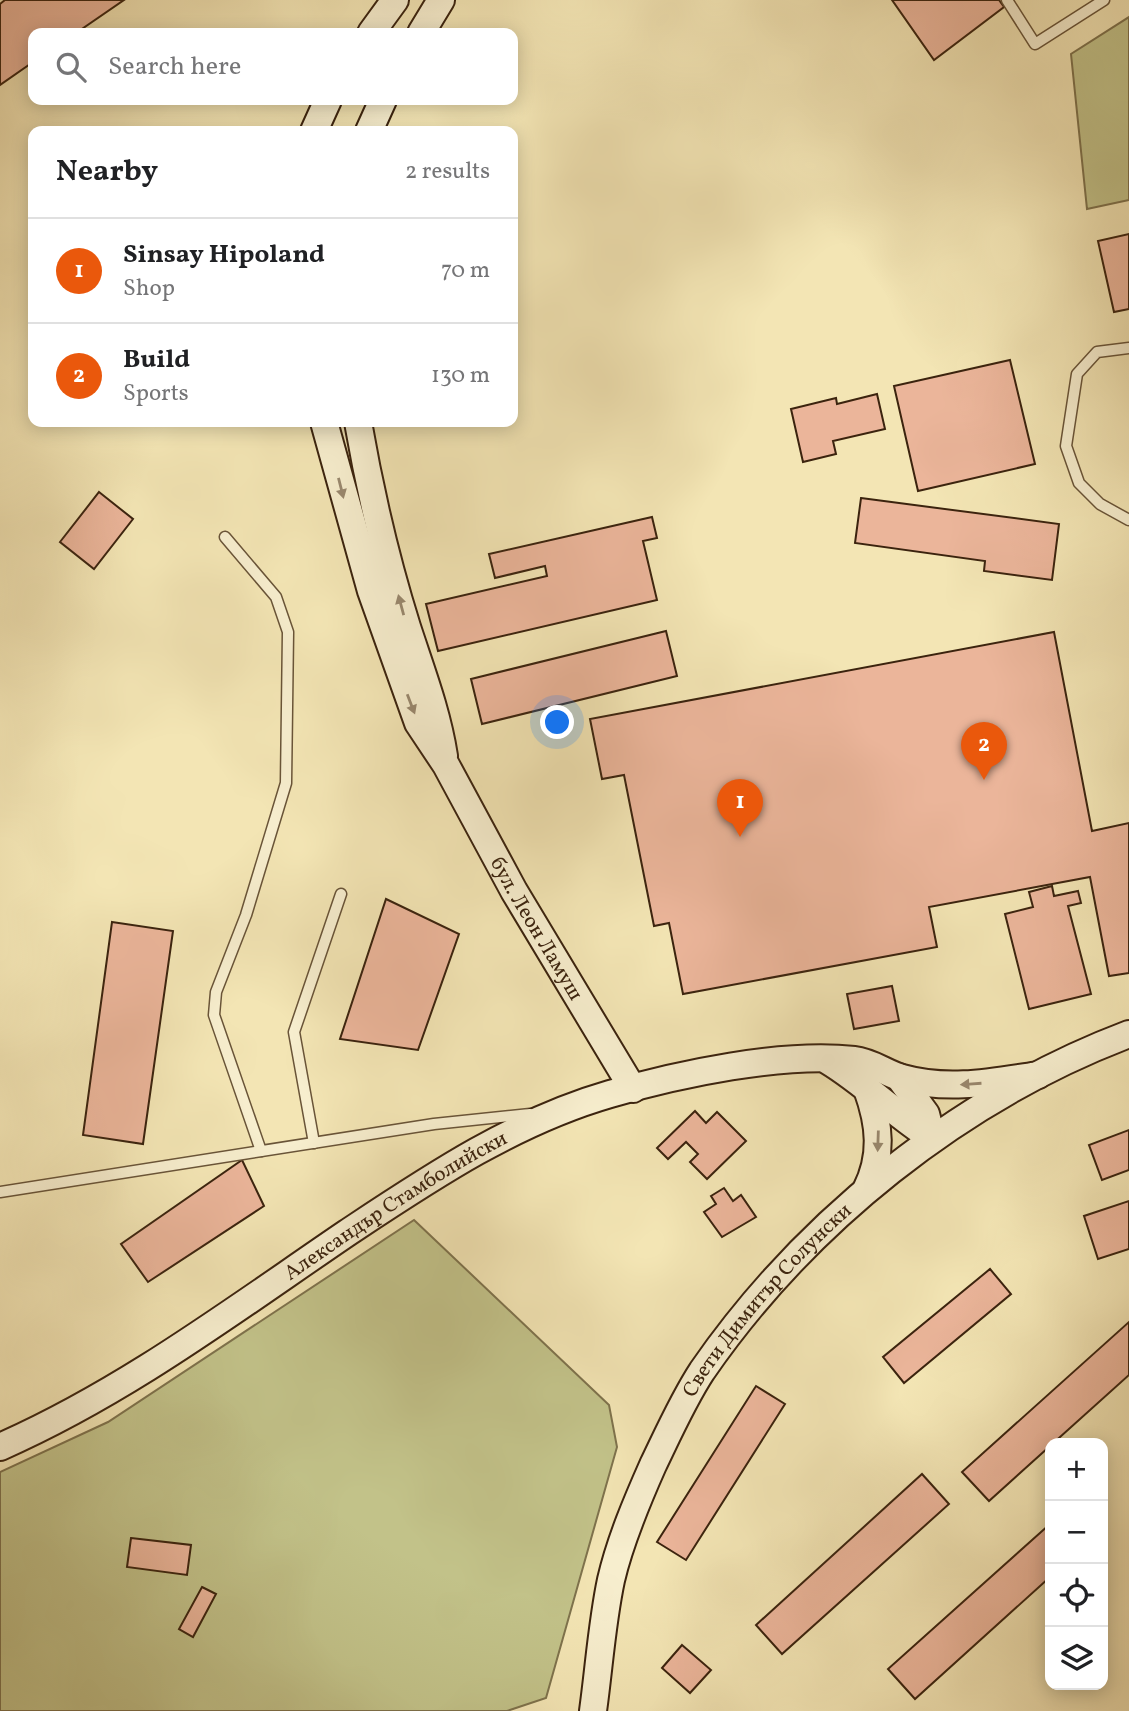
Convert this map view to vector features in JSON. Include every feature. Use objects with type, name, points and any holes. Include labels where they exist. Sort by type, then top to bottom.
[{"type":"street","points":[[375,28],[395,0]]},
{"type":"street","points":[[424,28],[441,0]]},
{"type":"street","points":[[316,126],[326,105]]},
{"type":"street","points":[[371,126],[381,105]]},
{"type":"street","name":"бул. Леон Ламуш","points":[[325,427],[389,648],[418,723],[446,765],[514,891],[633,1088]]},
{"type":"street","name":"бул. Леон Ламуш","points":[[359,427],[374,508],[407,625],[438,716],[446,765]]},
{"type":"street","name":"Свети Димитър Солунски","points":[[593,1711],[611,1578],[637,1500],[701,1373],[751,1308],[820,1234],[932,1138],[1038,1075],[1129,1034]]},
{"type":"street","name":"Александър Стамболийски","points":[[0,1447],[134,1378],[406,1194],[497,1139],[558,1111],[633,1088],[733,1067],[785,1060],[867,1063],[900,1077],[934,1085],[971,1086],[1038,1075]]},
{"type":"street","points":[[826,1060],[866,1086],[908,1123],[932,1138]]},
{"type":"street","points":[[900,1077],[926,1114],[932,1138]]},
{"type":"street","points":[[863,1195],[876,1170],[879,1130],[866,1086]]},
{"type":"lane","points":[[1007,0],[1035,44],[1104,0]]},
{"type":"lane","points":[[1129,348],[1097,352],[1077,374],[1066,446],[1079,483],[1100,504],[1129,520]]},
{"type":"lane","points":[[225,537],[276,597],[288,632],[286,783],[246,915],[216,992],[214,1015],[261,1151]]},
{"type":"lane","points":[[314,1143],[294,1032],[341,894]]},
{"type":"lane","points":[[0,1192],[434,1124],[558,1111]]},
{"type":"green space","points":[[1129,17],[1129,200],[1087,209],[1071,54]]},
{"type":"green space","points":[[414,1220],[609,1405],[617,1447],[546,1698],[507,1711],[0,1711],[0,1472],[108,1422]]},
{"type":"building","points":[[5,0],[124,0],[83,28],[28,28],[28,65],[0,85],[0,4]]},
{"type":"building","points":[[892,0],[999,0],[1004,7],[934,60]]},
{"type":"building","points":[[1129,234],[1129,309],[1114,312],[1098,241]]},
{"type":"building","points":[[1010,360],[1035,464],[918,491],[894,386]]},
{"type":"building","points":[[877,394],[885,429],[833,441],[836,454],[803,462],[791,409],[836,398],[837,404]]},
{"type":"building","points":[[99,492],[133,519],[94,569],[60,542]]},
{"type":"building","points":[[861,498],[1059,524],[1052,580],[984,571],[985,561],[855,543]]},
{"type":"building","points":[[652,517],[657,538],[643,541],[657,600],[438,651],[426,604],[547,576],[545,566],[495,578],[489,554]]},
{"type":"building","points":[[666,631],[677,676],[482,724],[471,679]]},
{"type":"building","points":[[1054,632],[1092,831],[1129,823],[1129,973],[1109,976],[1090,877],[929,907],[937,947],[683,994],[669,923],[654,926],[624,775],[602,779],[590,719]]},
{"type":"building","points":[[1052,886],[1054,896],[1078,891],[1081,903],[1068,906],[1091,994],[1029,1009],[1005,914],[1033,907],[1029,892]]},
{"type":"building","points":[[386,899],[459,934],[418,1050],[340,1039]]},
{"type":"building","points":[[112,922],[173,931],[143,1144],[83,1135]]},
{"type":"building","points":[[892,986],[899,1021],[854,1029],[847,994]]},
{"type":"building","points":[[695,1111],[706,1123],[717,1112],[746,1141],[707,1179],[690,1162],[698,1154],[686,1142],[668,1159],[657,1148]]},
{"type":"building","points":[[1129,1130],[1129,1170],[1102,1180],[1089,1145]]},
{"type":"building","points":[[242,1160],[264,1206],[148,1282],[121,1244]]},
{"type":"building","points":[[724,1188],[733,1201],[741,1195],[756,1217],[722,1237],[704,1212],[716,1204],[711,1196]]},
{"type":"building","points":[[1129,1201],[1129,1249],[1098,1259],[1084,1216]]},
{"type":"building","points":[[990,1269],[1011,1294],[904,1383],[883,1357]]},
{"type":"building","points":[[1129,1322],[1129,1375],[1059,1438],[1045,1438],[1045,1451],[989,1501],[962,1472]]},
{"type":"building","points":[[756,1386],[785,1404],[686,1560],[657,1542]]},
{"type":"building","points":[[922,1474],[949,1504],[782,1654],[756,1625]]},
{"type":"building","points":[[1045,1528],[1045,1582],[915,1699],[888,1669]]},
{"type":"building","points":[[131,1538],[191,1545],[187,1575],[127,1567]]},
{"type":"building","points":[[202,1587],[216,1594],[193,1637],[179,1629]]},
{"type":"building","points":[[682,1645],[711,1670],[690,1693],[662,1668]]},
{"type":"place","name":"Build","points":[[984,780]]},
{"type":"place","name":"Sinsay Hipoland","points":[[740,837]]}]
